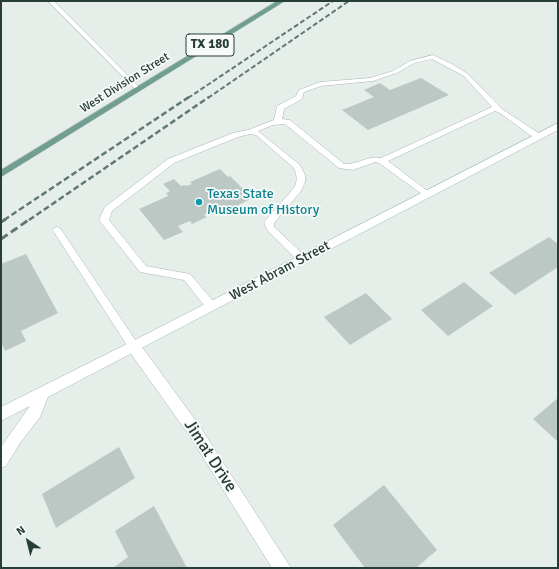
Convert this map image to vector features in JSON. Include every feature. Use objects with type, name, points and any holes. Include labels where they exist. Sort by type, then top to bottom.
[{"type":"main road","name":"West Division Street","points":[[1,174],[282,1]]},
{"type":"main road","name":"West Abram Street","points":[[1,414],[134,347],[558,126]]},
{"type":"main road","points":[[1,170],[14,165]]},
{"type":"main road","name":"Jimat Drive","points":[[134,347],[194,430],[282,568]]},
{"type":"main road","points":[[1,461],[15,438],[35,412],[43,392]]},
{"type":"lane","points":[[51,1],[138,89]]},
{"type":"lane","points":[[278,121],[280,108],[299,96],[301,91],[320,84],[371,80],[394,72],[412,62],[433,57],[450,64],[466,75],[500,111],[537,136]]},
{"type":"lane","points":[[382,161],[489,111],[494,109],[500,111]]},
{"type":"lane","points":[[211,306],[186,277],[143,269],[104,220],[108,209],[170,161],[236,135],[250,132],[272,122],[287,122],[342,166],[353,167],[374,159],[382,161],[426,194]]},
{"type":"lane","points":[[250,132],[258,133],[297,167],[302,175],[298,189],[269,222],[270,228],[302,259]]},
{"type":"lane","points":[[57,230],[134,347]]},
{"type":"building","points":[[421,78],[449,95],[368,130],[342,110],[374,97],[364,90],[380,83],[390,90]]},
{"type":"building","name":"Texas State Museum of History","points":[[220,169],[228,177],[230,176],[246,192],[244,193],[250,199],[220,215],[215,210],[204,215],[207,217],[192,224],[190,221],[178,226],[183,232],[164,240],[139,209],[168,196],[166,193],[170,191],[163,184],[174,179],[181,186],[186,186],[192,184],[190,182]]},
{"type":"building","points":[[549,237],[558,244],[558,267],[515,295],[489,273]]},
{"type":"building","points":[[26,254],[58,313],[21,331],[26,341],[5,351],[1,342],[1,264]]},
{"type":"building","points":[[464,282],[493,306],[448,336],[421,310]]},
{"type":"building","points":[[366,293],[392,319],[350,345],[324,317]]},
{"type":"building","points":[[558,398],[558,440],[557,441],[533,419]]},
{"type":"building","points":[[119,447],[135,478],[56,528],[42,494]]},
{"type":"building","points":[[384,485],[437,550],[416,568],[365,568],[333,525]]},
{"type":"building","points":[[154,506],[187,568],[113,568],[128,557],[115,531]]},
{"type":"railway","points":[[188,98],[333,1]]},
{"type":"railway","points":[[208,98],[349,1]]},
{"type":"railway","points":[[4,220],[189,97]]},
{"type":"railway","points":[[29,220],[209,97]]},
{"type":"railway","points":[[1,222],[6,219]]},
{"type":"railway","points":[[1,239],[30,219]]},
{"type":"place","name":"Texas State Museum of History","points":[[199,202]]}]
